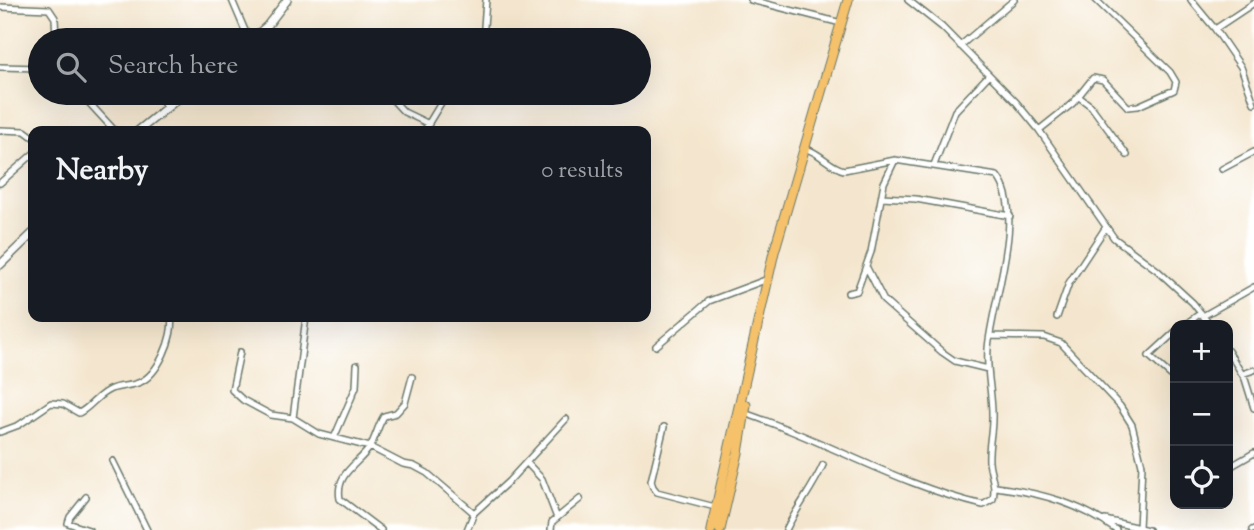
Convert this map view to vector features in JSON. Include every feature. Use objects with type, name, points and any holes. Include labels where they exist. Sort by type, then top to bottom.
[{"type":"main road","points":[[711,530],[848,0]]},
{"type":"main road","points":[[719,530],[738,453],[742,412],[768,279],[854,0]]},
{"type":"street","points":[[232,0],[245,28]]},
{"type":"street","points":[[265,28],[286,0]]},
{"type":"street","points":[[484,28],[486,0]]},
{"type":"street","points":[[751,0],[841,23]]},
{"type":"street","points":[[908,0],[926,12],[1016,102],[1120,244],[1157,270],[1206,320]]},
{"type":"street","points":[[960,46],[1014,0]]},
{"type":"street","points":[[1039,130],[1079,97],[1093,78],[1103,80],[1131,107],[1174,90],[1170,72],[1096,0]]},
{"type":"street","points":[[1191,0],[1241,67],[1254,103]]},
{"type":"street","points":[[1215,29],[1254,3]]},
{"type":"street","points":[[0,7],[49,9],[55,18],[55,28]]},
{"type":"street","points":[[0,67],[28,68]]},
{"type":"street","points":[[934,165],[956,111],[989,75]]},
{"type":"street","points":[[1079,97],[1091,106],[1127,155]]},
{"type":"street","points":[[91,105],[110,126]]},
{"type":"street","points":[[144,126],[170,105]]},
{"type":"street","points":[[398,105],[429,124],[440,105]]},
{"type":"street","points":[[0,130],[28,133]]},
{"type":"street","points":[[742,412],[940,494],[983,505],[993,499],[996,487],[989,465],[992,421],[988,350],[1009,234],[1010,216],[1005,191],[997,176],[895,160],[844,170],[838,169],[809,150]]},
{"type":"street","points":[[1222,169],[1254,152]]},
{"type":"street","points":[[0,183],[28,158]]},
{"type":"street","points":[[848,293],[857,291],[867,268],[884,183],[895,160]]},
{"type":"street","points":[[882,197],[915,199],[1010,216]]},
{"type":"street","points":[[1057,317],[1069,283],[1106,227]]},
{"type":"street","points":[[0,265],[28,238]]},
{"type":"street","points":[[867,268],[884,301],[942,352],[955,361],[988,369]]},
{"type":"street","points":[[656,345],[709,301],[768,279]]},
{"type":"street","points":[[1192,320],[1254,287]]},
{"type":"street","points":[[0,432],[19,425],[51,403],[63,404],[79,413],[111,389],[140,383],[155,370],[161,360],[171,335],[171,322]]},
{"type":"street","points":[[293,418],[305,322]]},
{"type":"street","points":[[990,336],[1044,337],[1061,343],[1120,406],[1132,425],[1142,466],[1139,528]]},
{"type":"street","points":[[1170,336],[1149,355],[1170,374]]},
{"type":"street","points":[[240,352],[233,392],[262,411],[281,418],[293,418],[318,434],[370,447],[427,473],[474,513]]},
{"type":"street","points":[[1233,359],[1242,373],[1254,408]]},
{"type":"street","points":[[334,438],[356,387],[357,365]]},
{"type":"street","points":[[1242,373],[1254,370]]},
{"type":"street","points":[[381,530],[339,496],[349,468],[370,447],[384,416],[396,413],[405,403],[412,377]]},
{"type":"street","points":[[467,530],[474,513],[527,463],[566,419]]},
{"type":"street","points":[[664,426],[653,487],[657,492],[715,507]]},
{"type":"street","points":[[1233,465],[1254,453]]},
{"type":"street","points":[[113,461],[147,530]]},
{"type":"street","points":[[527,463],[542,479],[556,518]]},
{"type":"street","points":[[786,530],[823,465]]},
{"type":"street","points":[[996,487],[1058,499],[1101,519],[1116,530]]},
{"type":"street","points":[[86,497],[68,523],[89,530]]},
{"type":"street","points":[[551,530],[552,522],[580,499]]},
{"type":"street","points":[[1101,519],[1148,530]]}]
